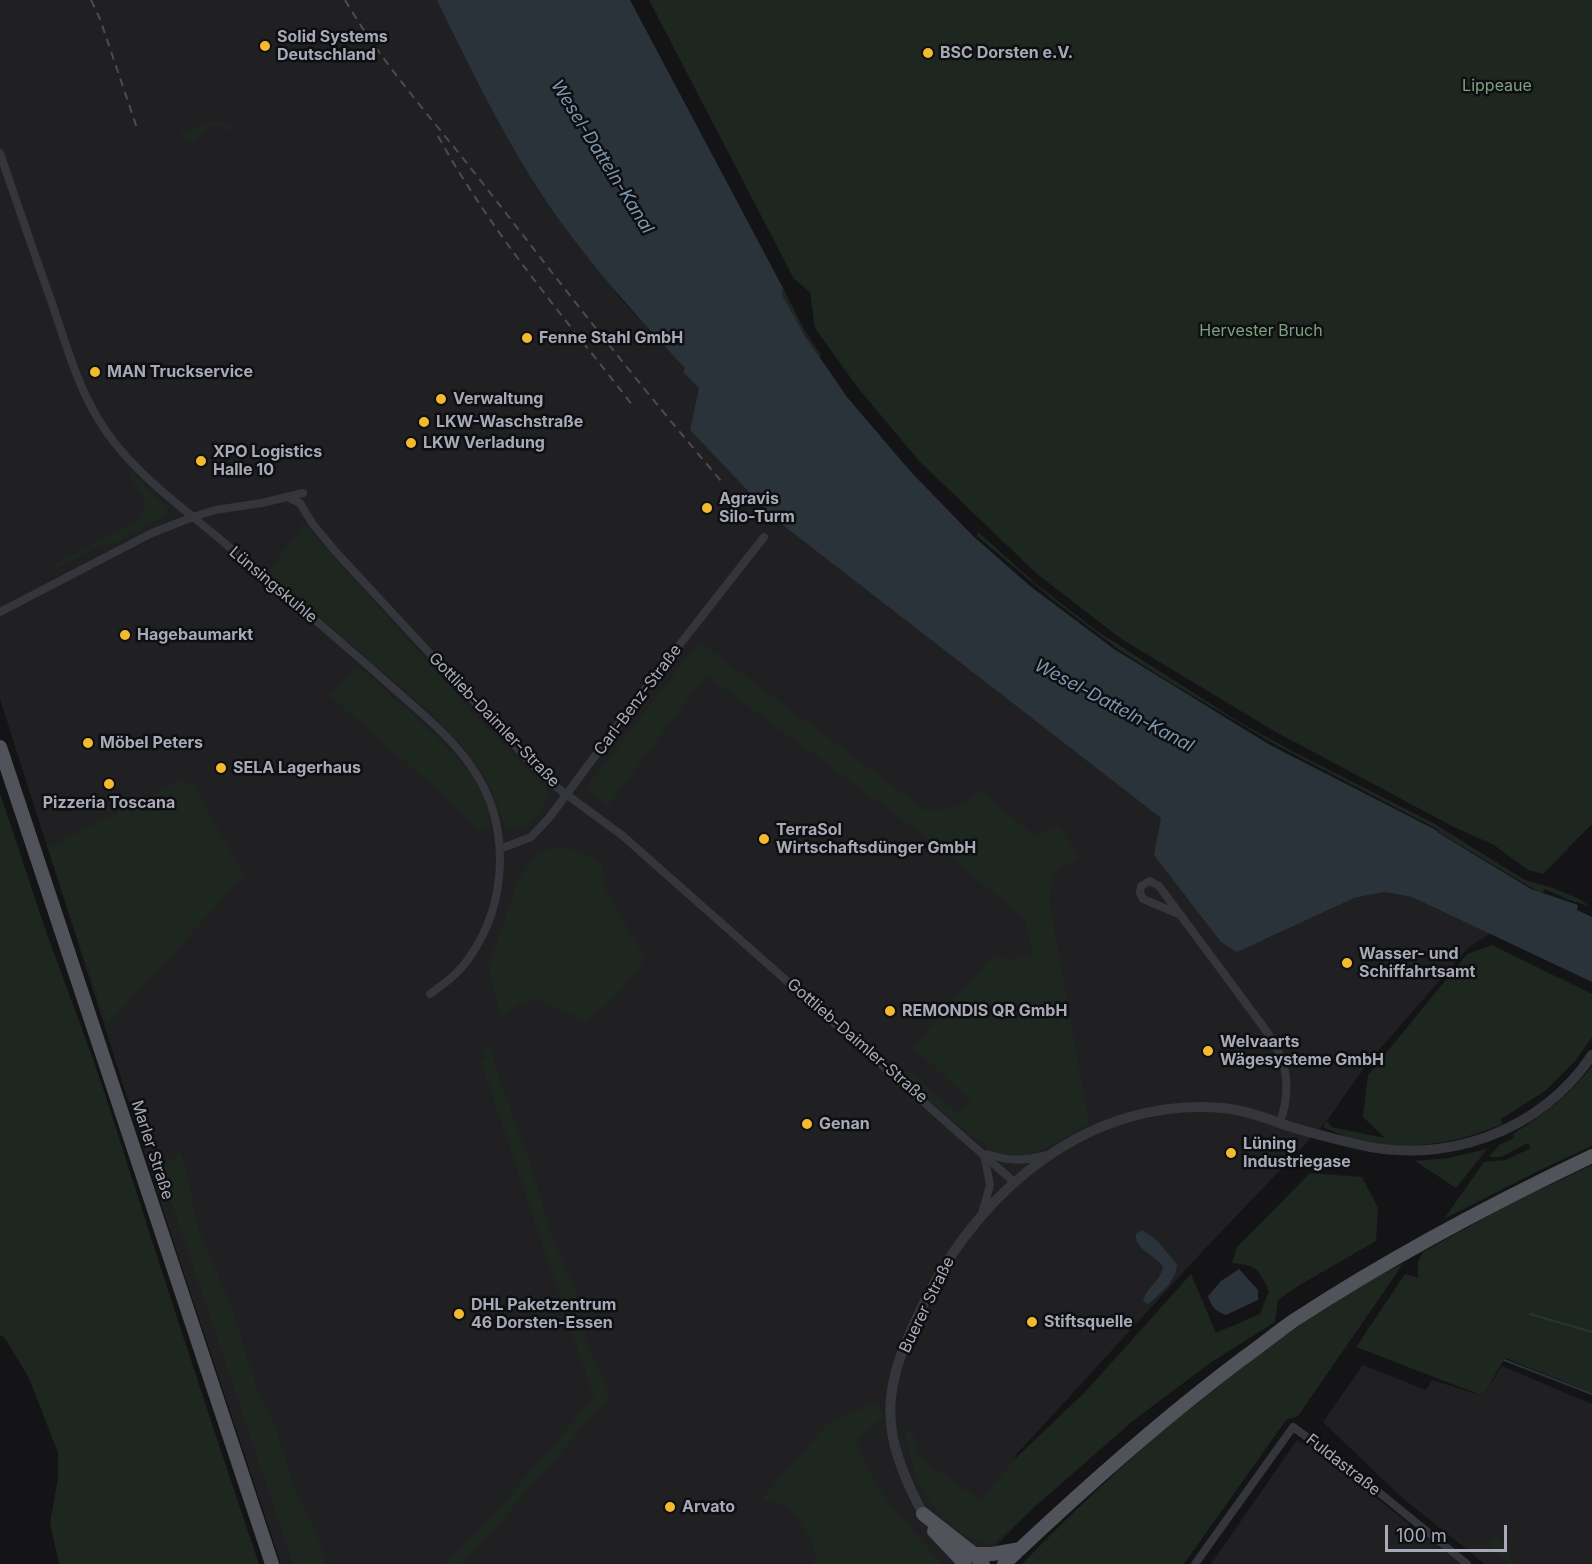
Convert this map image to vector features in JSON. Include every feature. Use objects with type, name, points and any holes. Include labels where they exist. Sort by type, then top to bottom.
[{"type":"main road","name":"Marler Straße","points":[[0,747],[272,1564]]},
{"type":"main road","points":[[1004,1564],[1118,1459],[1204,1387],[1292,1322],[1438,1233],[1592,1156]]},
{"type":"main road","points":[[923,1514],[949,1548],[956,1564]]},
{"type":"main road","points":[[923,1514],[974,1561]]},
{"type":"main road","points":[[1014,1564],[1031,1539]]},
{"type":"main road","points":[[949,1548],[974,1561],[992,1554],[1020,1549]]},
{"type":"street","name":"Lünsingskuhle","points":[[0,153],[74,368],[93,410],[113,441],[131,463],[355,654],[449,740],[473,769],[487,793],[495,817],[500,849],[497,891],[482,935],[469,958],[460,969],[430,994]]},
{"type":"street","points":[[0,612],[153,532],[215,510],[303,493]]},
{"type":"street","name":"Gottlieb-Daimler-Straße","points":[[287,497],[300,503],[312,523],[335,551],[532,764],[567,795],[623,836],[1014,1182]]},
{"type":"street","name":"Carl-Benz-Straße","points":[[500,849],[531,837],[567,795],[641,694],[764,537]]},
{"type":"street","points":[[1181,915],[1143,899],[1140,893],[1141,886],[1150,881],[1157,883],[1181,915],[1279,1051],[1286,1071],[1287,1089],[1286,1103],[1280,1123]]},
{"type":"street","name":"Buerer Straße","points":[[923,1514],[906,1479],[892,1438],[890,1410],[894,1376],[907,1341],[936,1279],[955,1248],[982,1213],[1014,1182],[1048,1155],[1095,1129],[1124,1118],[1178,1108],[1224,1108],[1381,1149],[1422,1151],[1450,1147],[1493,1135],[1533,1113],[1568,1085],[1592,1055]]},
{"type":"street","points":[[982,1152],[990,1185],[982,1213]]},
{"type":"street","name":"Gottlieb-Daimler-Straße","points":[[982,1152],[1004,1160],[1019,1161],[1048,1155]]},
{"type":"street","name":"Fuldastraße","points":[[1195,1564],[1293,1427],[1343,1463],[1467,1564]]},
{"type":"shaded area","points":[[0,0],[437,0],[487,101],[534,181],[621,299],[685,368],[683,372],[699,388],[775,519],[1162,818],[1354,898],[1384,892],[1412,897],[1491,933],[1469,947],[1365,1066],[1327,1121],[1200,1254],[1015,1456],[1035,1506],[978,1564],[281,1564],[174,1244],[0,699]]},
{"type":"shaded area","points":[[1363,1365],[1426,1390],[1432,1380],[1483,1396],[1502,1366],[1592,1404],[1592,1564],[1485,1564],[1400,1496],[1323,1422]]},
{"type":"shaded area","points":[[1297,1440],[1314,1448],[1409,1524],[1407,1531],[1417,1539],[1422,1534],[1460,1564],[1211,1564]]},
{"type":"green space","name":"Hervester Bruch","points":[[649,0],[1592,0],[1592,824],[1543,874],[1528,870],[1494,845],[1452,826],[1274,731],[1120,638],[1036,573],[919,461],[858,388],[815,328],[810,292],[794,279]]},
{"type":"green space","points":[[216,121],[231,127],[227,132],[214,123],[189,144],[179,133]]},
{"type":"green space","points":[[783,288],[805,331],[821,355],[820,358],[792,315],[782,295]]},
{"type":"green space","points":[[131,472],[168,509],[166,515],[114,544],[103,544],[54,569],[52,566],[137,520],[145,506],[143,497],[130,477]]},
{"type":"green space","points":[[303,523],[476,716],[549,792],[539,814],[529,825],[515,829],[506,827],[489,783],[463,746],[430,712],[268,572]]},
{"type":"green space","points":[[978,532],[1035,583],[1097,631],[1239,722],[1433,823],[1525,880],[1556,889],[1589,906],[1545,889],[1542,893],[1532,888],[1438,832],[1439,830],[1276,745],[1168,681],[1118,649],[1052,599],[977,536]]},
{"type":"green space","points":[[699,642],[925,810],[961,804],[980,791],[1035,836],[1060,826],[1078,857],[1053,874],[1049,899],[1089,1124],[1042,1149],[1013,1157],[1002,1154],[972,1136],[902,1075],[907,1069],[959,1114],[971,1101],[913,1047],[992,956],[1010,960],[1032,953],[1025,918],[925,836],[706,675],[607,807],[585,789]]},
{"type":"green space","points":[[357,666],[428,728],[463,764],[484,798],[490,826],[477,830],[467,816],[329,695]]},
{"type":"green space","points":[[179,781],[193,784],[244,876],[107,1025],[48,848]]},
{"type":"green space","points":[[0,794],[49,940],[105,1094],[259,1564],[59,1564],[50,1523],[58,1478],[58,1453],[29,1378],[5,1338],[0,1335]]},
{"type":"green space","points":[[560,846],[577,850],[603,864],[604,887],[645,959],[618,993],[584,1021],[539,999],[518,1005],[501,1018],[488,967],[517,883],[537,853]]},
{"type":"green space","points":[[1492,945],[1592,994],[1592,1037],[1575,1061],[1545,1091],[1501,1119],[1502,1124],[1458,1139],[1436,1143],[1390,1145],[1367,1142],[1323,1127],[1327,1121],[1331,1127],[1385,1138],[1363,1117],[1368,1075],[1467,954]]},
{"type":"green space","points":[[491,1046],[494,1063],[531,1166],[553,1240],[574,1286],[584,1336],[610,1396],[463,1564],[446,1564],[480,1530],[594,1398],[481,1061],[486,1059],[483,1050]]},
{"type":"green space","points":[[1592,1066],[1592,1146],[1444,1219],[1484,1162],[1506,1160],[1531,1148],[1528,1143],[1501,1157],[1489,1157],[1499,1145],[1514,1138],[1513,1134],[1565,1095]]},
{"type":"green space","points":[[1487,1149],[1456,1188],[1415,1161],[1448,1158]]},
{"type":"green space","points":[[180,1153],[199,1230],[231,1306],[259,1394],[276,1429],[294,1487],[318,1535],[325,1564],[293,1564],[160,1169]]},
{"type":"green space","points":[[1592,1165],[1592,1393],[1505,1358],[1483,1396],[1356,1347],[1405,1274],[1418,1278],[1418,1262],[1423,1252],[1510,1204]]},
{"type":"green space","points":[[1310,1173],[1362,1177],[1378,1208],[1376,1241],[1278,1300],[1275,1322],[1210,1363],[1134,1420],[991,1545],[955,1528],[935,1508],[915,1474],[905,1433],[912,1430],[918,1457],[980,1500],[1018,1456],[1085,1392],[1191,1274],[1216,1333],[1260,1314],[1269,1291],[1256,1270],[1246,1265],[1232,1263],[1237,1247]]},
{"type":"green space","points":[[1403,1264],[1298,1416],[1286,1420],[1184,1564],[1022,1564],[1118,1470],[1221,1383],[1320,1312],[1361,1286]]},
{"type":"green space","points":[[877,1402],[884,1416],[856,1441],[866,1466],[888,1503],[942,1564],[812,1564],[817,1557],[810,1536],[785,1505],[762,1499],[828,1423]]},
{"type":"green space","points":[[1493,1536],[1509,1549],[1509,1555],[1515,1564],[1510,1564],[1488,1545]]},
{"type":"water","name":"Wesel-Datteln-Kanal","points":[[437,0],[630,0],[783,288],[782,295],[805,336],[847,397],[911,472],[973,536],[1030,586],[1114,649],[1270,745],[1438,831],[1531,889],[1578,905],[1577,910],[1592,917],[1592,982],[1412,897],[1384,892],[1354,898],[1237,952],[1221,942],[1154,855],[1161,818],[775,519],[690,430],[699,388],[683,372],[685,368],[605,278],[567,231],[533,181],[494,114]]},
{"type":"water","points":[[1142,1230],[1157,1240],[1177,1265],[1168,1285],[1147,1304],[1143,1301],[1145,1296],[1163,1266],[1138,1244],[1136,1234]]},
{"type":"water","points":[[1239,1269],[1258,1290],[1258,1300],[1226,1315],[1214,1308],[1208,1296],[1221,1281]]},
{"type":"waterway","points":[[1530,1314],[1592,1332]]},
{"type":"waterway","points":[[1504,1360],[1592,1394]]},
{"type":"railway","points":[[91,0],[100,19],[137,128]]},
{"type":"railway","points":[[345,0],[410,93],[630,371],[722,482]]},
{"type":"railway","points":[[438,136],[459,172],[506,241],[633,406]]},
{"type":"place","name":"Solid Systems Deutschland","points":[[265,46]]},
{"type":"place","name":"BSC Dorsten e.V.","points":[[928,53]]},
{"type":"place","name":"Fenne Stahl GmbH","points":[[527,338]]},
{"type":"place","name":"MAN Truckservice","points":[[95,372]]},
{"type":"place","name":"Verwaltung","points":[[441,399]]},
{"type":"place","name":"LKW-Waschstraße","points":[[424,422]]},
{"type":"place","name":"LKW Verladung","points":[[411,443]]},
{"type":"place","name":"XPO Logistics Halle 10","points":[[201,461]]},
{"type":"place","name":"Agravis Silo-Turm","points":[[707,508]]},
{"type":"place","name":"Hagebaumarkt","points":[[125,635]]},
{"type":"place","name":"Möbel Peters","points":[[88,743]]},
{"type":"place","name":"SELA Lagerhaus","points":[[221,768]]},
{"type":"place","name":"Pizzeria Toscana","points":[[109,784]]},
{"type":"place","name":"TerraSol Wirtschaftsdünger GmbH","points":[[764,839]]},
{"type":"place","name":"Wasser- und Schiffahrtsamt","points":[[1347,963]]},
{"type":"place","name":"REMONDIS QR GmbH","points":[[890,1011]]},
{"type":"place","name":"Welvaarts Wägesysteme GmbH","points":[[1208,1051]]},
{"type":"place","name":"Genan","points":[[807,1124]]},
{"type":"place","name":"Lüning Industriegase","points":[[1231,1153]]},
{"type":"place","name":"DHL Paketzentrum 46 Dorsten-Essen","points":[[459,1314]]},
{"type":"place","name":"Stiftsquelle","points":[[1032,1322]]},
{"type":"place","name":"Arvato","points":[[670,1507]]},
{"type":"park label","name":"Lippeaue","points":[[1497,86]]}]
